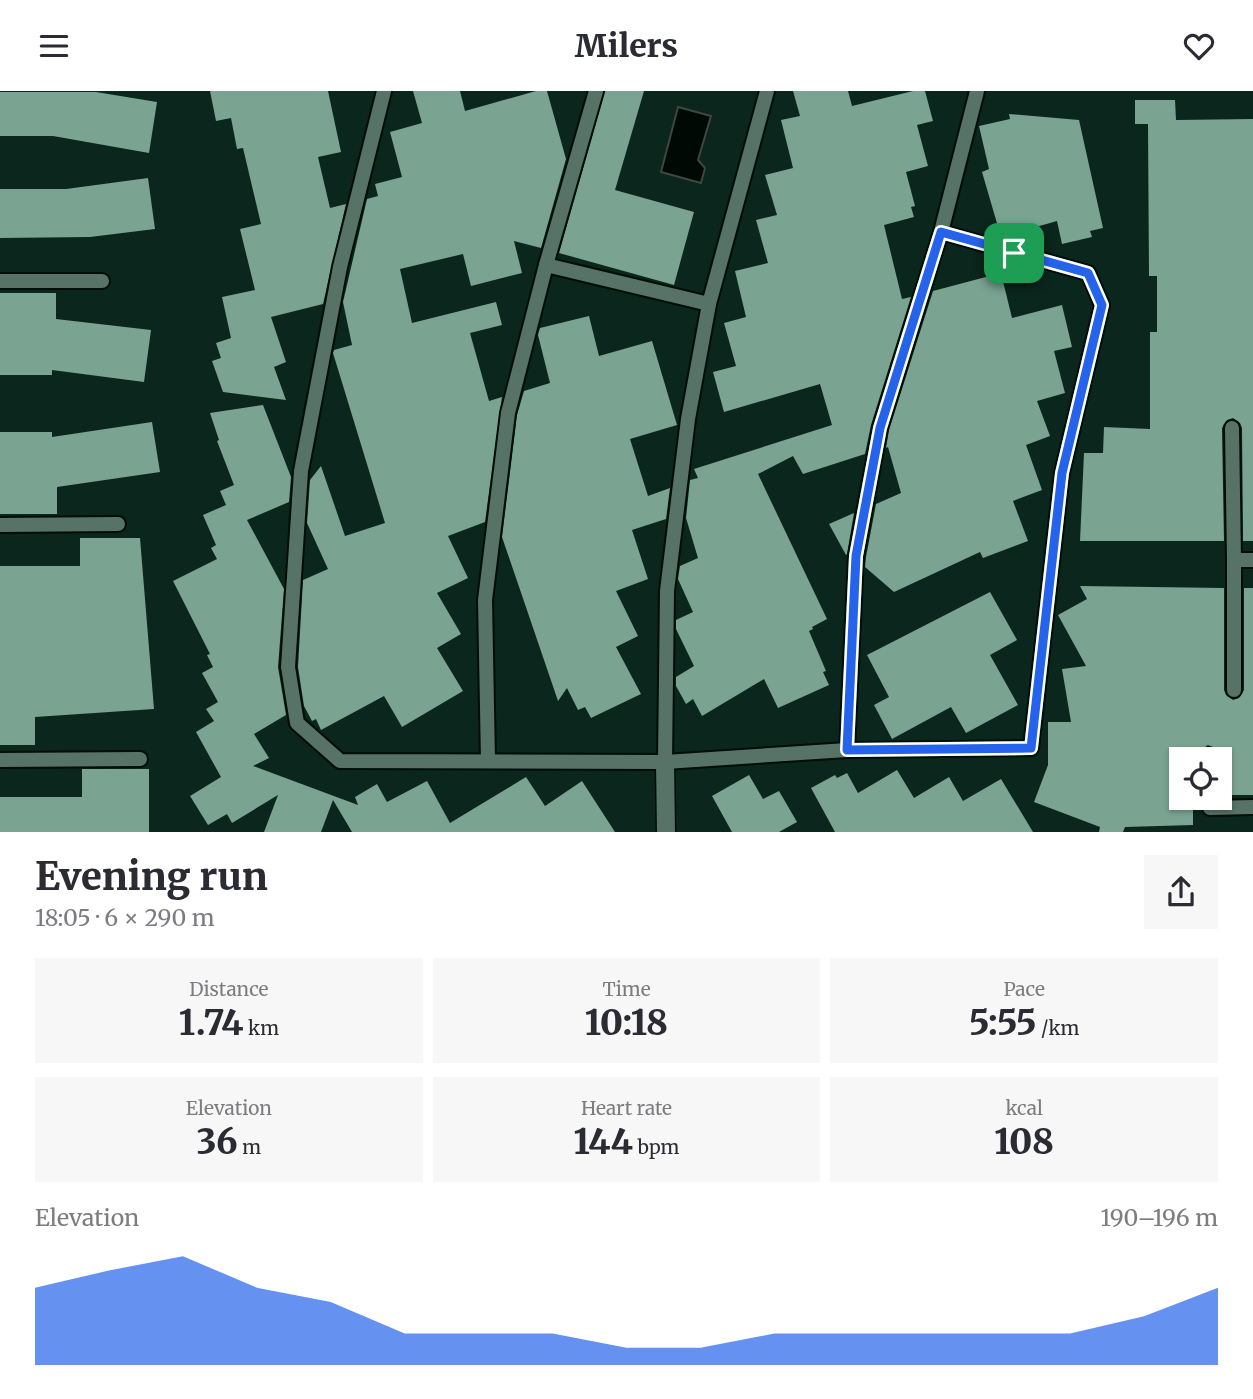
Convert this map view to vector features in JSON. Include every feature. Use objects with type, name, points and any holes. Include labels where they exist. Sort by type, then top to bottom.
[{"type":"street","points":[[665,762],[666,832]]},
{"type":"lane","points":[[384,91],[340,268],[301,471],[288,667],[297,723],[340,761],[665,762],[847,750],[1031,748],[1062,473],[1102,305],[1088,273],[941,232]]},
{"type":"lane","points":[[488,761],[485,600],[508,413],[546,265],[596,91]]},
{"type":"lane","points":[[665,762],[667,591],[688,419],[709,304],[767,91]]},
{"type":"lane","points":[[847,750],[856,556],[880,428],[941,232],[977,91]]},
{"type":"lane","points":[[546,265],[709,304]]},
{"type":"lane","points":[[0,281],[102,281]]},
{"type":"lane","points":[[1232,428],[1234,690]]},
{"type":"lane","points":[[0,525],[118,524]]},
{"type":"lane","points":[[1234,561],[1253,560]]},
{"type":"lane","points":[[0,760],[140,759]]},
{"type":"lane","points":[[1232,807],[1253,807]]},
{"type":"shaded area","points":[[678,107],[711,116],[698,160],[705,168],[701,183],[661,172]]},
{"type":"building","points":[[210,91],[328,91],[341,152],[318,157],[330,208],[346,204],[323,304],[271,317],[286,362],[274,367],[286,400],[223,392],[212,361],[221,358],[216,343],[231,338],[222,297],[255,290],[240,229],[261,224],[243,148],[237,149],[231,118],[216,121]]},
{"type":"building","points":[[413,91],[460,91],[465,111],[536,91],[547,91],[566,159],[541,248],[514,241],[522,273],[471,286],[463,254],[400,269],[412,323],[496,302],[502,325],[470,333],[489,401],[502,397],[485,522],[448,536],[468,578],[437,593],[461,634],[437,648],[463,691],[402,727],[384,696],[321,730],[316,719],[312,721],[304,706],[298,667],[303,580],[328,569],[307,523],[310,480],[321,466],[345,536],[385,523],[333,353],[334,350],[352,345],[343,302],[367,199],[378,196],[375,184],[402,177],[390,132],[422,123]]},
{"type":"building","points":[[605,91],[644,91],[615,190],[694,212],[674,285],[559,253]]},
{"type":"building","points":[[793,91],[848,91],[852,106],[913,91],[925,91],[933,121],[917,125],[928,166],[906,172],[915,206],[911,207],[914,217],[884,225],[902,299],[911,297],[871,425],[865,454],[803,474],[793,456],[758,474],[827,619],[809,631],[829,685],[778,708],[764,679],[702,716],[693,699],[686,704],[676,686],[676,677],[694,666],[676,629],[676,620],[693,612],[678,579],[680,566],[698,558],[686,518],[690,480],[698,478],[694,469],[832,425],[820,384],[724,412],[713,372],[736,366],[724,323],[746,317],[735,271],[768,263],[756,220],[777,215],[765,175],[793,168],[781,120],[800,116]]},
{"type":"building","points":[[0,92],[96,92],[157,102],[149,153],[53,136],[0,136]]},
{"type":"building","points":[[1135,100],[1175,100],[1176,120],[1253,119],[1253,541],[1243,541],[1242,428],[1233,418],[1227,420],[1222,428],[1224,541],[1080,541],[1084,453],[1103,453],[1104,427],[1150,429],[1150,332],[1157,332],[1157,276],[1149,276],[1148,124],[1135,124]]},
{"type":"building","points":[[1009,114],[1079,120],[1103,228],[1090,231],[1092,237],[1062,244],[1057,221],[1001,237],[982,172],[989,169],[979,126],[1010,119]]},
{"type":"building","points":[[148,178],[155,229],[90,237],[0,238],[0,189],[66,189]]},
{"type":"building","points":[[1001,273],[1012,318],[1062,305],[1072,347],[1054,351],[1065,393],[1037,401],[1050,436],[1026,445],[1042,490],[1013,501],[1028,541],[983,558],[980,552],[894,592],[865,567],[866,557],[876,504],[901,493],[888,447],[886,448],[889,430],[933,291]]},
{"type":"building","points":[[0,293],[56,293],[56,319],[151,330],[144,382],[52,370],[52,375],[0,375]]},
{"type":"building","points":[[589,316],[599,356],[652,341],[677,425],[630,439],[648,496],[670,488],[666,519],[632,530],[648,579],[616,591],[638,636],[616,647],[641,694],[591,718],[585,707],[578,710],[567,688],[558,701],[502,537],[517,415],[524,391],[550,383],[538,335],[540,328]]},
{"type":"building","points":[[263,405],[291,477],[289,502],[247,520],[284,589],[278,667],[286,715],[254,734],[269,758],[253,766],[358,805],[355,797],[377,784],[387,802],[427,781],[450,823],[526,777],[545,806],[582,781],[615,832],[352,832],[333,800],[321,832],[264,832],[278,795],[232,823],[227,814],[208,825],[190,796],[221,777],[196,732],[214,721],[206,709],[218,702],[202,673],[213,667],[207,655],[210,654],[173,581],[217,559],[211,548],[216,545],[203,515],[226,505],[220,491],[234,485],[217,441],[219,440],[210,413]]},
{"type":"building","points":[[152,422],[160,472],[57,487],[57,514],[0,514],[0,432],[52,432],[52,437]]},
{"type":"building","points":[[854,513],[847,554],[846,555],[829,524]]},
{"type":"building","points":[[80,538],[140,538],[154,709],[35,717],[35,745],[0,745],[0,566],[80,566]]},
{"type":"building","points":[[1080,586],[1224,588],[1224,690],[1233,700],[1239,698],[1244,690],[1244,588],[1253,588],[1253,795],[1232,795],[1232,747],[1208,745],[1169,747],[1169,810],[1193,810],[1193,825],[1125,827],[1123,832],[1099,832],[1100,827],[1034,802],[1048,765],[1048,722],[1071,722],[1062,669],[1086,666],[1058,615],[1087,599]]},
{"type":"building","points":[[990,592],[1017,640],[990,655],[1018,705],[966,733],[951,707],[892,739],[874,705],[889,697],[867,655]]},
{"type":"building","points":[[82,769],[149,769],[149,832],[0,832],[0,797],[82,797]]},
{"type":"building","points":[[897,770],[914,798],[949,777],[963,801],[1001,779],[1033,832],[835,832],[811,788],[835,775],[837,778],[847,773],[858,793]]},
{"type":"building","points":[[749,775],[763,799],[779,791],[797,822],[779,832],[732,832],[712,796]]},
{"type":"route","points":[[941,232],[1014,253],[1088,273],[1102,305],[1062,473],[1031,748],[847,750],[856,556],[880,428],[941,232]]}]
